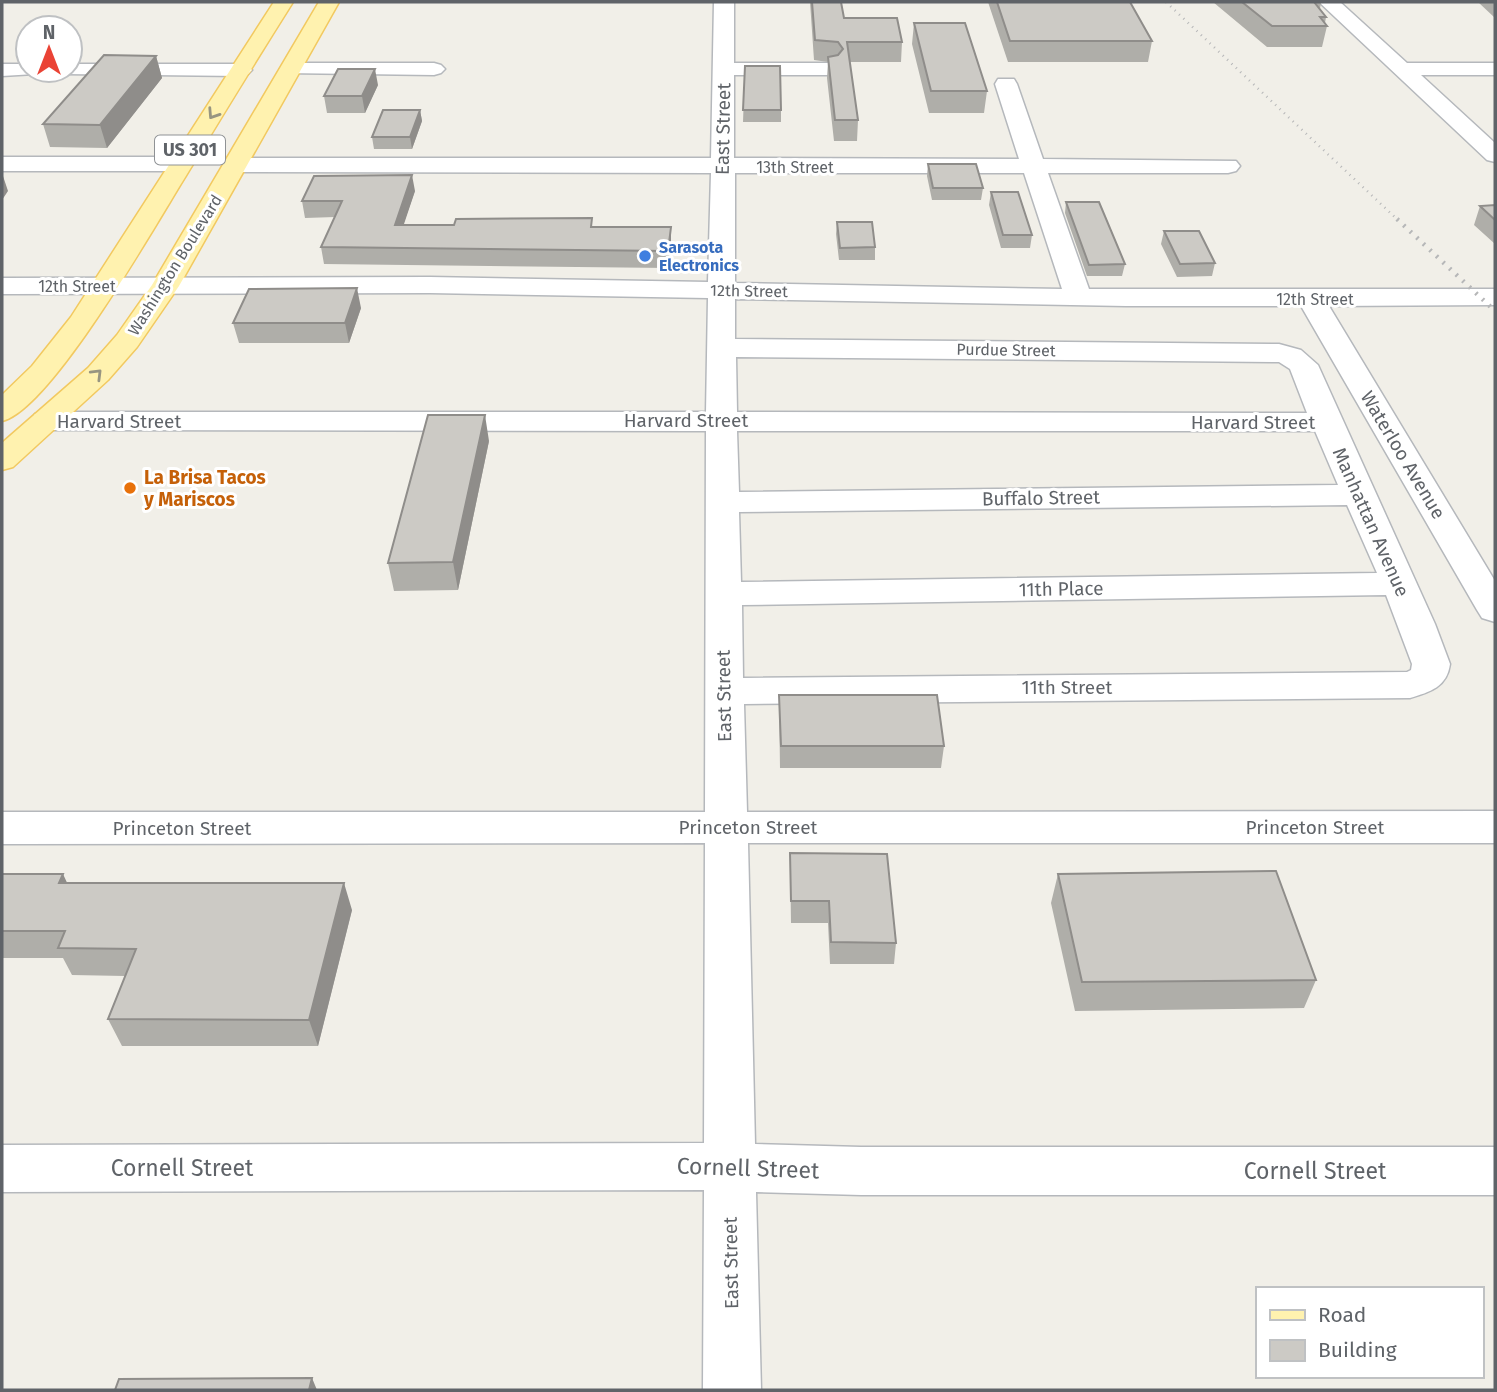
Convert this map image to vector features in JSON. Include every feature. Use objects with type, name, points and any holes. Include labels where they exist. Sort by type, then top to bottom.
[{"type":"main road","name":"Washington Boulevard","points":[[2,460],[98,374],[127,341],[165,286],[254,134],[279,61],[329,2]]},
{"type":"main road","points":[[279,61],[291,16],[280,7]]},
{"type":"main road","name":"US 301","points":[[2,412],[42,372],[82,321],[280,7]]},
{"type":"main road","points":[[241,69],[259,82],[239,124],[254,134]]},
{"type":"street","name":"East Street","points":[[724,2],[723,594],[733,1390]]},
{"type":"street","points":[[1329,2],[1495,155]]},
{"type":"street","points":[[279,61],[435,69]]},
{"type":"street","points":[[1404,69],[1495,68]]},
{"type":"street","points":[[84,70],[241,69]]},
{"type":"street","points":[[724,69],[829,69]]},
{"type":"street","points":[[1006,84],[1078,296]]},
{"type":"street","points":[[2,164],[181,164]]},
{"type":"street","name":"13th Street","points":[[235,165],[1228,166]]},
{"type":"street","name":"12th Street","points":[[2,286],[430,285],[1311,299],[1495,297]]},
{"type":"street","name":"Waterloo Avenue","points":[[1311,299],[1495,610]]},
{"type":"street","name":"Purdue Street","points":[[722,348],[1279,353],[1291,356]]},
{"type":"street","name":"Manhattan Avenue","points":[[1291,356],[1303,365],[1431,664],[1424,680],[1410,685]]},
{"type":"street","name":"Harvard Street","points":[[46,421],[1326,422]]},
{"type":"street","name":"Buffalo Street","points":[[723,502],[1359,495]]},
{"type":"street","name":"11th Place","points":[[723,594],[1399,584]]},
{"type":"street","name":"11th Street","points":[[724,692],[788,689],[1410,685]]},
{"type":"street","name":"Princeton Street","points":[[2,828],[1495,827]]},
{"type":"street","name":"Cornell Street","points":[[2,1169],[622,1166],[861,1171],[1495,1171]]},
{"type":"building","points":[[812,2],[841,2],[844,18],[897,18],[902,42],[847,42],[858,120],[835,120],[828,57],[838,55],[843,49],[838,42],[815,40]]},
{"type":"building","points":[[997,2],[1130,2],[1152,41],[1010,41]]},
{"type":"building","points":[[1242,2],[1314,2],[1326,17],[1320,17],[1327,26],[1272,26]]},
{"type":"building","points":[[914,23],[965,23],[987,91],[931,91]]},
{"type":"building","points":[[104,55],[156,56],[100,125],[43,124],[78,84],[84,84],[84,78]]},
{"type":"building","points":[[745,66],[780,66],[781,110],[743,110]]},
{"type":"building","points":[[338,69],[375,69],[362,96],[324,96]]},
{"type":"building","points":[[383,110],[420,110],[410,137],[372,137]]},
{"type":"building","points":[[928,164],[976,164],[983,188],[933,188]]},
{"type":"building","points":[[412,175],[395,225],[454,225],[456,219],[592,218],[591,227],[671,227],[668,251],[321,247],[342,201],[302,201],[314,176]]},
{"type":"building","points":[[991,192],[1018,192],[1032,235],[1003,235]]},
{"type":"building","points":[[1066,202],[1099,202],[1125,264],[1089,265]]},
{"type":"building","points":[[1495,205],[1495,220],[1480,206]]},
{"type":"building","points":[[837,222],[872,222],[875,247],[840,248]]},
{"type":"building","points":[[1164,231],[1199,231],[1215,263],[1180,264]]},
{"type":"building","points":[[357,288],[345,323],[233,323],[249,289]]},
{"type":"building","points":[[428,415],[485,415],[453,562],[388,563]]},
{"type":"building","points":[[779,695],[937,695],[944,746],[781,746]]},
{"type":"building","points":[[790,853],[887,854],[896,943],[831,942],[829,901],[791,901]]},
{"type":"building","points":[[1276,871],[1316,980],[1082,982],[1058,874]]},
{"type":"building","points":[[2,874],[63,874],[59,883],[344,883],[309,1020],[108,1019],[136,949],[58,948],[65,931],[2,931]]},
{"type":"building","points":[[312,1378],[309,1390],[115,1390],[119,1379]]},
{"type":"railway","points":[[1166,2],[1399,221]]},
{"type":"railway","points":[[1397,219],[1495,311]]},
{"type":"place","name":"Sarasota Electronics","points":[[645,256]]},
{"type":"place","name":"La Brisa Tacos y Mariscos","points":[[130,488]]}]
